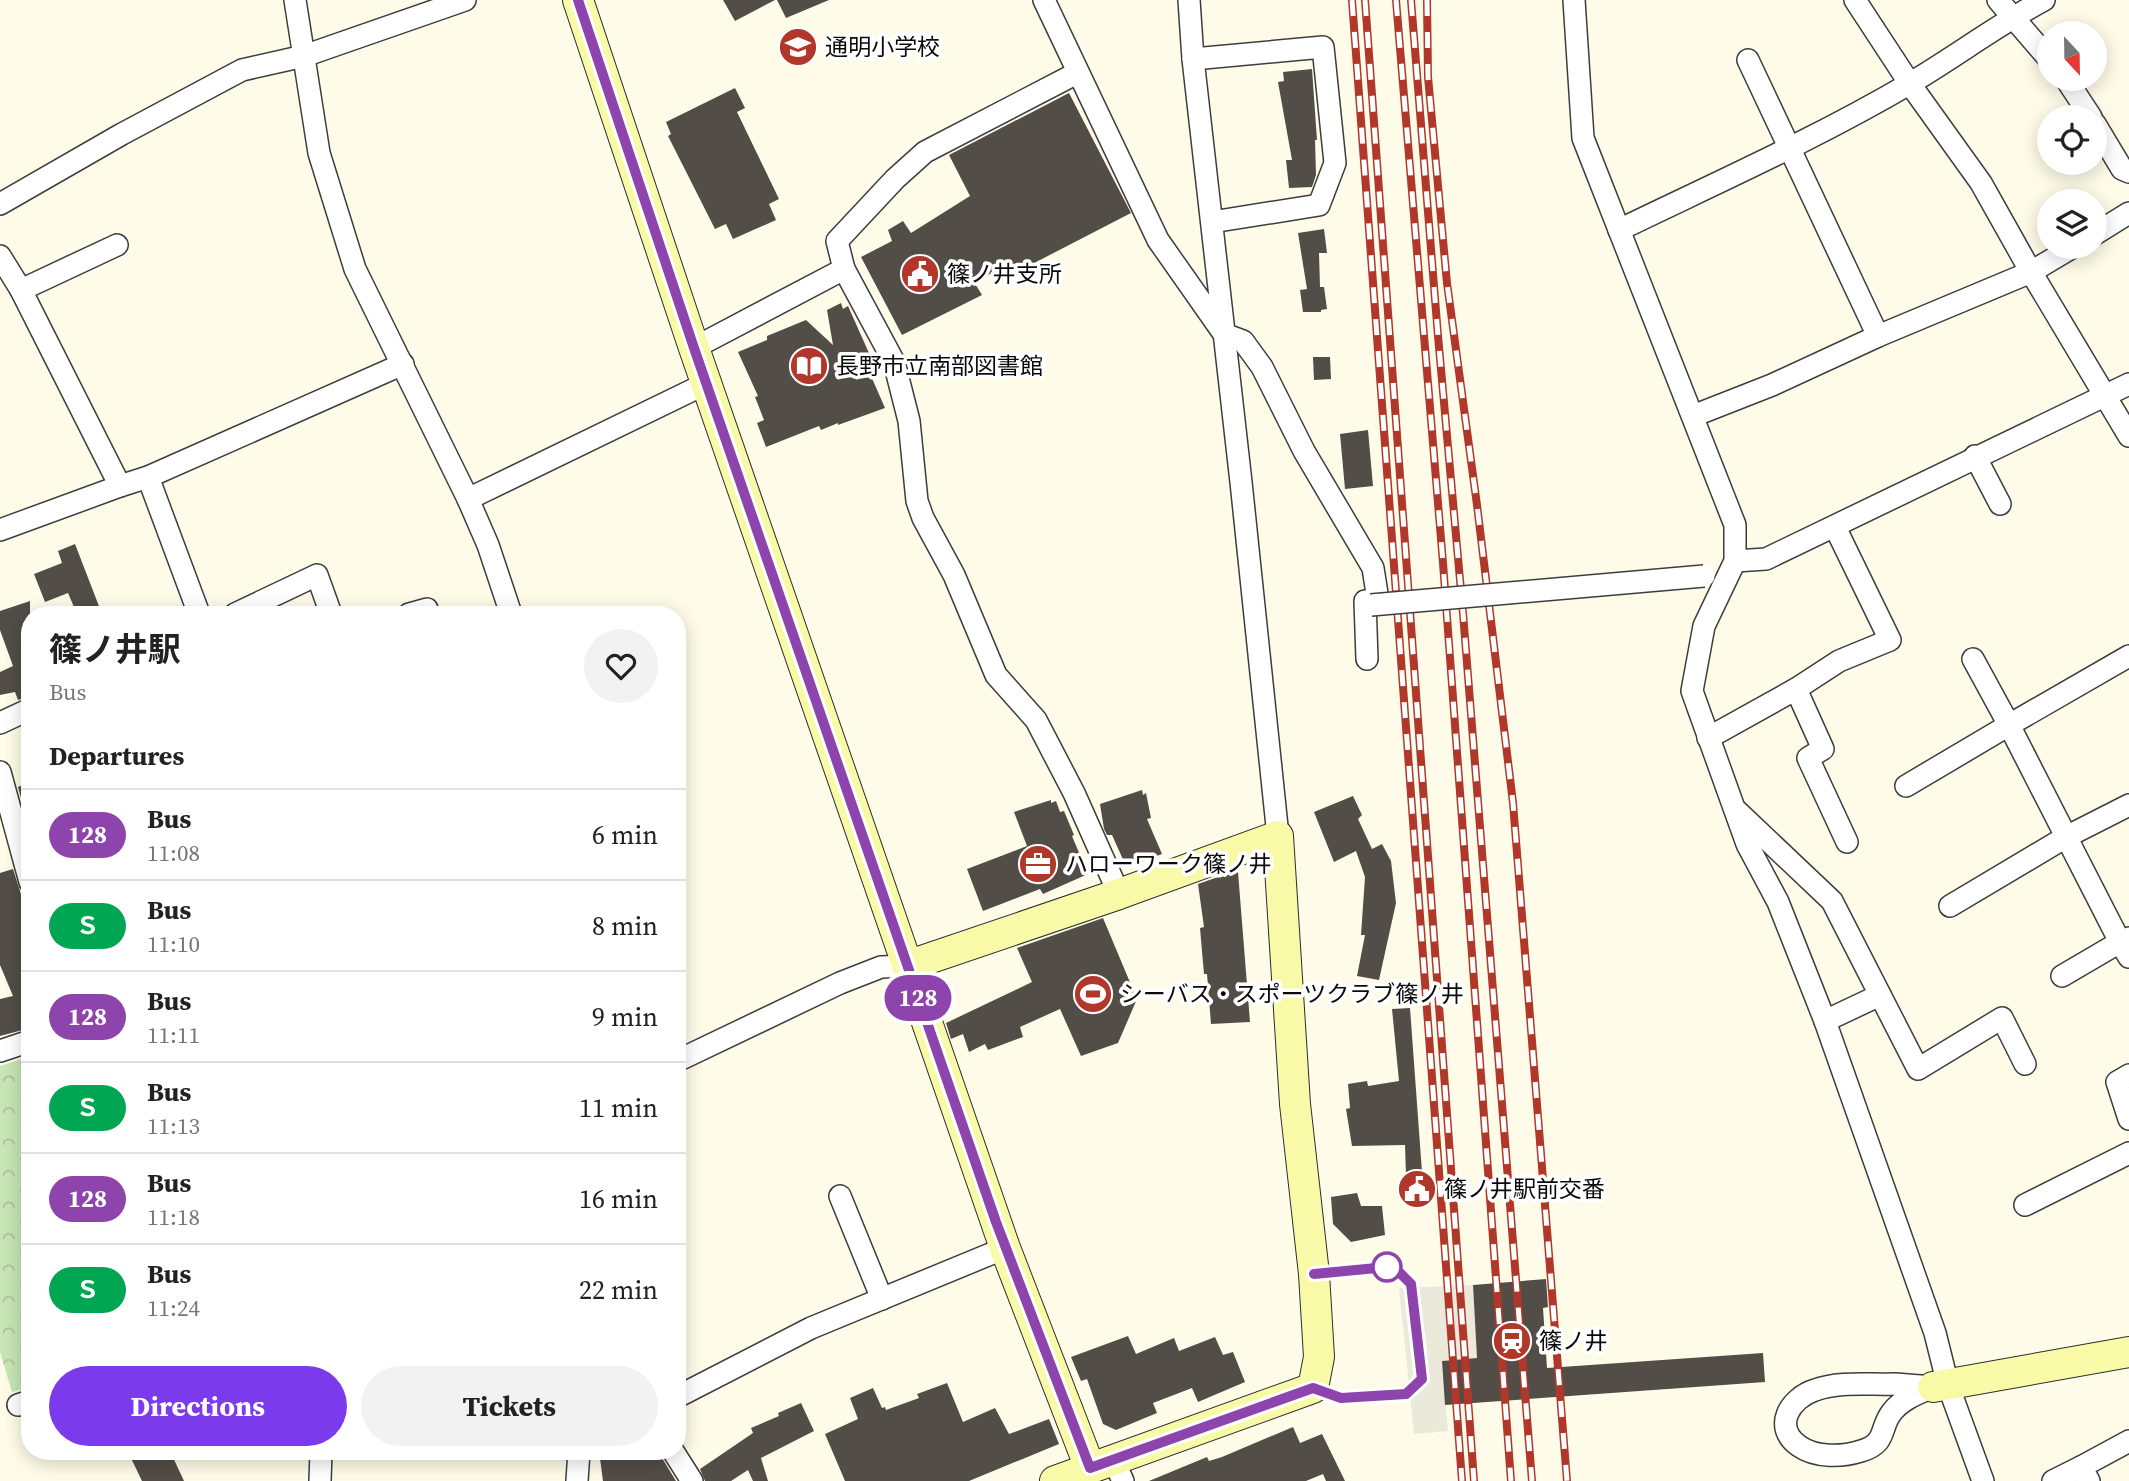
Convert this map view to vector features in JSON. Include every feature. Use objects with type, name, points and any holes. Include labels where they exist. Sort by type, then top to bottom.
[{"type":"main road","points":[[578,0],[694,348],[1005,1248],[1109,1469]]},
{"type":"main road","points":[[907,966],[1119,894],[1278,836],[1295,1104],[1314,1274],[1319,1357],[1313,1388],[1109,1469],[1055,1481]]},
{"type":"main road","points":[[1941,1386],[2129,1352]]},
{"type":"street","points":[[295,0],[319,153],[355,269],[468,499],[488,545],[508,606]]},
{"type":"street","points":[[0,204],[122,134],[242,70],[304,56],[465,0]]},
{"type":"street","points":[[1044,0],[1158,240],[1224,334],[1243,341],[1262,367],[1304,451],[1373,568],[1378,600],[1365,601],[1367,659]]},
{"type":"street","points":[[1189,0],[1193,59],[1278,836]]},
{"type":"street","points":[[1574,0],[1583,138],[1735,524],[1735,561],[1704,626],[1692,691],[1746,844],[1779,902],[1825,1021],[1935,1333],[1941,1386],[1983,1481]]},
{"type":"street","points":[[1855,0],[1910,84],[1981,183],[2129,436]]},
{"type":"street","points":[[1998,0],[2037,45]]},
{"type":"street","points":[[1619,230],[1788,149],[1910,84],[2013,17],[2045,0]]},
{"type":"street","points":[[1193,59],[1322,47],[1324,60],[1335,163],[1319,205],[1212,222]]},
{"type":"street","points":[[1748,60],[1878,336]]},
{"type":"street","points":[[1077,73],[925,152],[895,179],[837,241],[844,269],[894,362],[909,421],[917,500],[923,518],[957,583],[996,675],[1036,720],[1074,793],[1119,894]]},
{"type":"street","points":[[2107,144],[2122,169],[2129,172]]},
{"type":"street","points":[[2107,227],[2129,213]]},
{"type":"street","points":[[21,290],[117,245]]},
{"type":"street","points":[[0,256],[21,290],[120,486]]},
{"type":"street","points":[[1693,416],[1772,385],[1878,336],[2031,272],[2053,259]]},
{"type":"street","points":[[694,348],[844,269]]},
{"type":"street","points":[[0,530],[149,478],[403,364]]},
{"type":"street","points":[[468,499],[707,383]]},
{"type":"street","points":[[1735,561],[1766,559],[2129,384]]},
{"type":"street","points":[[1975,456],[2000,504]]},
{"type":"street","points":[[149,478],[196,606]]},
{"type":"street","points":[[1708,738],[1796,689],[1839,661],[1890,640],[1835,527]]},
{"type":"street","points":[[252,606],[317,575],[328,606]]},
{"type":"street","points":[[1371,605],[1704,576]]},
{"type":"street","points":[[1475,607],[1606,597]]},
{"type":"street","points":[[1906,786],[2129,656]]},
{"type":"street","points":[[1973,659],[2126,946],[2062,976]]},
{"type":"street","points":[[1796,689],[1823,749],[1808,758],[1847,842]]},
{"type":"street","points":[[0,723],[21,713]]},
{"type":"street","points":[[0,772],[21,827]]},
{"type":"street","points":[[1950,906],[2066,837],[2129,805]]},
{"type":"street","points":[[1736,810],[1832,901],[1918,1069],[2002,1018],[2025,1064]]},
{"type":"street","points":[[686,1057],[840,983],[881,967],[907,966]]},
{"type":"street","points":[[1825,1021],[1881,995]]},
{"type":"street","points":[[0,1051],[21,1044]]},
{"type":"street","points":[[2129,1075],[2117,1082],[2129,1119]]},
{"type":"street","points":[[2025,1205],[2129,1153]]},
{"type":"street","points":[[840,1196],[881,1299]]},
{"type":"street","points":[[686,1392],[811,1328],[1005,1248]]},
{"type":"street","points":[[1874,1385],[1881,1393],[1890,1414]]},
{"type":"street","points":[[1832,1386],[1941,1386],[1906,1400],[1890,1414],[1880,1440],[1859,1452],[1833,1455],[1814,1453],[1799,1446],[1786,1425],[1792,1404],[1801,1396],[1832,1386]]},
{"type":"street","points":[[2053,1481],[2085,1474],[2129,1441]]},
{"type":"street","points":[[320,1481],[321,1460]]},
{"type":"street","points":[[577,1481],[578,1460]]},
{"type":"street","points":[[679,1460],[692,1481]]},
{"type":"green space","points":[[21,1059],[21,1390],[12,1392],[0,1352],[0,1066]]},
{"type":"shaded area","points":[[1473,1285],[1477,1358],[1442,1361],[1448,1431],[1414,1434],[1399,1288]]},
{"type":"building","points":[[723,0],[775,0],[735,21]]},
{"type":"building","points":[[777,0],[829,0],[786,18]]},
{"type":"building","points":[[1312,69],[1317,140],[1316,175],[1312,187],[1289,188],[1286,160],[1292,160],[1278,82],[1284,81],[1283,72]]},
{"type":"building","points":[[735,88],[745,108],[737,112],[779,199],[769,204],[776,220],[733,239],[726,224],[715,229],[668,136],[671,134],[666,122]]},
{"type":"building","points":[[1069,93],[1131,213],[1011,275],[1006,266],[974,282],[982,295],[902,335],[861,257],[892,241],[888,230],[903,221],[911,233],[970,196],[949,155]]},
{"type":"building","points":[[1324,229],[1327,253],[1319,253],[1320,287],[1324,287],[1327,309],[1321,312],[1303,312],[1300,290],[1307,289],[1298,233]]},
{"type":"building","points":[[841,303],[843,309],[848,306],[877,371],[871,376],[885,408],[821,430],[819,426],[766,447],[757,423],[764,420],[755,397],[758,396],[738,352],[767,340],[767,336],[806,320],[833,345],[827,310]]},
{"type":"building","points":[[1313,357],[1330,357],[1331,379],[1314,380]]},
{"type":"building","points":[[1368,430],[1373,486],[1345,489],[1340,434]]},
{"type":"building","points":[[75,544],[99,606],[74,606],[68,593],[45,602],[34,574],[62,563],[58,551]]},
{"type":"building","points":[[30,601],[30,606],[21,606],[21,699],[18,700],[15,692],[0,695],[0,672],[13,666],[0,630],[0,611]]},
{"type":"building","points":[[1142,790],[1143,795],[1146,793],[1151,818],[1147,819],[1162,854],[1139,863],[1136,859],[1125,864],[1112,835],[1107,835],[1104,829],[1100,804]]},
{"type":"building","points":[[1353,796],[1362,815],[1358,819],[1372,849],[1382,844],[1391,861],[1396,903],[1379,980],[1357,976],[1365,935],[1361,935],[1365,877],[1356,851],[1334,862],[1314,812]]},
{"type":"building","points":[[1051,800],[1051,803],[1056,801],[1060,812],[1064,811],[1088,874],[1043,894],[1040,889],[983,911],[967,869],[1027,846],[1014,812]]},
{"type":"building","points":[[13,869],[21,894],[21,1030],[0,1036],[0,999],[13,996],[0,965],[0,873]]},
{"type":"building","points":[[1238,872],[1250,1022],[1211,1024],[1207,974],[1204,974],[1200,928],[1204,927],[1198,884]]},
{"type":"building","points":[[1103,918],[1137,999],[1118,1043],[1081,1056],[1060,1009],[1020,1027],[1023,1037],[988,1050],[985,1044],[969,1052],[963,1034],[951,1039],[946,1023],[1032,982],[1017,948]]},
{"type":"building","points":[[1410,1008],[1426,1206],[1407,1205],[1405,1145],[1352,1146],[1346,1109],[1350,1108],[1348,1084],[1367,1081],[1368,1086],[1399,1081],[1392,1009]]},
{"type":"building","points":[[1357,1193],[1361,1206],[1382,1206],[1385,1235],[1351,1242],[1333,1224],[1331,1197]]},
{"type":"building","points":[[1546,1279],[1548,1307],[1543,1308],[1547,1368],[1763,1353],[1765,1382],[1445,1405],[1442,1361],[1477,1358],[1473,1285]]},
{"type":"building","points":[[1128,1336],[1136,1354],[1174,1338],[1179,1351],[1215,1337],[1223,1355],[1233,1352],[1245,1382],[1198,1402],[1192,1388],[1153,1403],[1157,1413],[1116,1430],[1103,1424],[1087,1379],[1081,1381],[1071,1357]]},
{"type":"building","points":[[947,1383],[963,1422],[995,1408],[1009,1434],[1049,1419],[1059,1444],[969,1481],[845,1481],[825,1434],[858,1419],[850,1398],[873,1388],[882,1408],[885,1407],[886,1410],[919,1398],[917,1394]]},
{"type":"building","points":[[801,1403],[814,1431],[761,1458],[768,1481],[753,1481],[748,1470],[731,1481],[705,1481],[700,1469],[753,1433],[751,1428]]},
{"type":"building","points":[[1293,1427],[1300,1443],[1322,1434],[1345,1481],[1326,1481],[1323,1474],[1306,1481],[1149,1481],[1207,1457],[1209,1461],[1222,1457]]},
{"type":"building","points":[[132,1460],[174,1460],[184,1481],[142,1481]]},
{"type":"building","points":[[600,1460],[663,1460],[676,1481],[603,1481]]},
{"type":"railway","points":[[1352,0],[1462,1481]]},
{"type":"railway","points":[[1365,0],[1474,1481]]},
{"type":"railway","points":[[1396,0],[1443,563],[1511,1481]]},
{"type":"railway","points":[[1411,0],[1532,1481]]},
{"type":"railway","points":[[1427,0],[1428,77],[1447,283],[1513,803],[1567,1481]]},
{"type":"bus line","name":"128","points":[[578,0],[694,348],[1005,1248],[1090,1468],[1313,1388],[1341,1398],[1406,1394],[1422,1379],[1411,1284],[1395,1268],[1387,1267],[1314,1274]]},
{"type":"place","name":"通明小学校","points":[[798,47]]},
{"type":"place","name":"篠ノ井支所","points":[[920,274]]},
{"type":"place","name":"長野市立南部図書館","points":[[809,366]]},
{"type":"place","name":"ハローワーク篠ノ井","points":[[1038,864]]},
{"type":"place","name":"シーバス・スポーツクラブ篠ノ井","points":[[1093,994]]},
{"type":"place","name":"篠ノ井駅前交番","points":[[1417,1189]]},
{"type":"place","name":"篠ノ井","points":[[1512,1341]]}]
